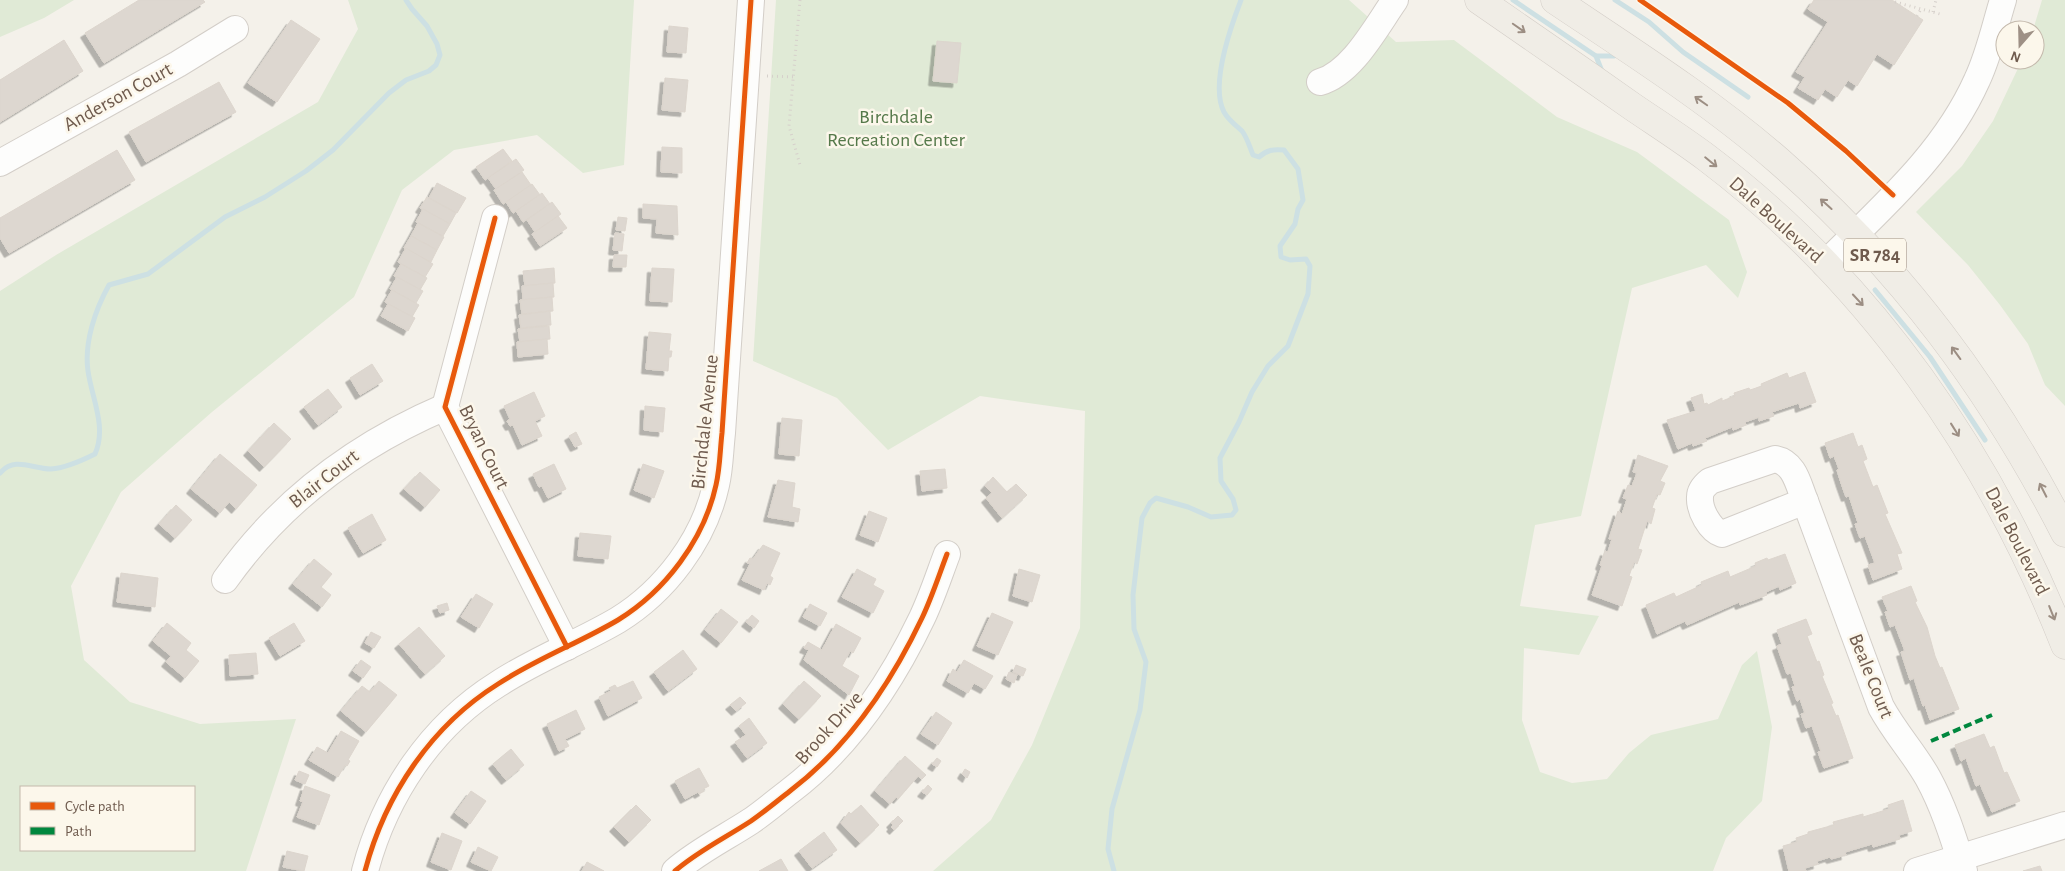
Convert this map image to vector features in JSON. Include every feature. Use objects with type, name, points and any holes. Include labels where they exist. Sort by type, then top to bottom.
[{"type":"main road","name":"Dale Boulevard","points":[[1479,0],[1707,158],[1760,203],[1825,264],[1904,353],[1938,402],[1988,482],[2022,546],[2065,645]]},
{"type":"main road","name":"SR 784","points":[[1555,0],[1720,114],[1778,160],[1856,233],[1901,283],[1970,373],[2002,420],[2037,478],[2065,533]]},
{"type":"main road","points":[[1574,0],[1615,40]]},
{"type":"street","name":"Birchdale Avenue","points":[[365,871],[370,851],[384,817],[401,784],[422,754],[446,726],[463,710],[497,684],[533,663],[618,620],[642,603],[664,582],[686,555],[703,524],[717,484],[722,433],[751,0]]},
{"type":"street","points":[[1320,82],[1339,74],[1361,47],[1394,0]]},
{"type":"street","points":[[1825,264],[1918,170],[1934,152],[1957,119],[1978,79],[2003,0]]},
{"type":"street","name":"Anderson Court","points":[[0,163],[178,64],[235,29]]},
{"type":"street","name":"Bryan Court","points":[[495,218],[445,406],[567,647]]},
{"type":"street","name":"Blair Court","points":[[224,580],[266,528],[298,497],[333,468],[413,420],[445,406]]},
{"type":"street","name":"Beale Court","points":[[1805,501],[1881,707],[1892,728],[1927,777],[1942,806],[1962,864]]},
{"type":"street","name":"Brook Drive","points":[[675,871],[706,848],[750,821],[792,789],[831,754],[881,692],[904,655],[923,616],[947,554]]},
{"type":"street","points":[[1917,871],[1962,864],[2065,825]]},
{"type":"path","points":[[800,0],[789,126],[800,166]]},
{"type":"path","points":[[1933,12],[1936,0]]},
{"type":"path","points":[[1895,2],[1940,14]]},
{"type":"path","points":[[1917,16],[1921,9]]},
{"type":"path","points":[[770,76],[794,77]]},
{"type":"green space","points":[[0,0],[74,0],[44,18],[0,37]]},
{"type":"green space","points":[[348,0],[634,0],[624,165],[583,173],[537,135],[454,150],[402,190],[354,297],[212,412],[121,492],[71,586],[84,660],[130,702],[200,724],[296,719],[246,871],[0,871],[0,291],[56,255],[318,102],[358,29]]},
{"type":"green space","name":"Birchdale Recreation Center","points":[[776,0],[1349,0],[1396,42],[1454,40],[1557,117],[1637,152],[1729,220],[1747,272],[1738,298],[1706,265],[1632,288],[1581,516],[1535,525],[1520,606],[1599,616],[1579,655],[1524,648],[1522,720],[1540,772],[1572,783],[1607,779],[1629,753],[1651,735],[1718,719],[1742,665],[1757,651],[1772,727],[1762,801],[1726,838],[1713,871],[933,871],[991,820],[1032,745],[1080,628],[1085,411],[980,396],[888,450],[837,398],[753,361]]},
{"type":"green space","points":[[2042,0],[2065,0],[2065,406],[2045,385],[2028,344],[2000,305],[1968,265],[1916,212],[1962,166],[1993,121],[2017,70],[2045,70],[2045,20],[2036,20]]},
{"type":"building","points":[[139,0],[203,0],[205,2],[104,63],[85,33]]},
{"type":"building","points":[[1814,0],[1892,0],[1923,20],[1894,65],[1877,54],[1857,86],[1848,80],[1837,97],[1825,89],[1818,100],[1798,88],[1805,77],[1796,72],[1828,22],[1808,9]]},
{"type":"building","points":[[291,20],[320,39],[277,102],[248,83]]},
{"type":"building","points":[[669,26],[688,28],[686,53],[667,52]]},
{"type":"building","points":[[64,40],[83,71],[0,122],[0,80]]},
{"type":"building","points":[[937,41],[961,43],[957,83],[933,81]]},
{"type":"building","points":[[665,78],[688,80],[685,112],[662,110]]},
{"type":"building","points":[[219,82],[236,112],[146,162],[129,132]]},
{"type":"building","points":[[662,147],[682,148],[682,173],[661,172]]},
{"type":"building","points":[[503,149],[512,161],[485,180],[476,167]]},
{"type":"building","points":[[117,150],[135,180],[9,253],[0,238],[0,218]]},
{"type":"building","points":[[516,159],[524,170],[496,189],[488,178]]},
{"type":"building","points":[[522,172],[531,185],[503,204],[494,190]]},
{"type":"building","points":[[437,183],[466,198],[457,213],[429,198]]},
{"type":"building","points":[[532,184],[540,195],[513,213],[506,202]]},
{"type":"building","points":[[542,193],[550,204],[523,222],[516,211]]},
{"type":"building","points":[[427,197],[456,213],[450,224],[420,208]]},
{"type":"building","points":[[552,202],[561,214],[535,232],[527,220]]},
{"type":"building","points":[[643,204],[677,206],[678,235],[656,233],[657,219],[643,218]]},
{"type":"building","points":[[423,209],[450,224],[443,236],[416,222]]},
{"type":"building","points":[[558,216],[567,228],[540,246],[532,234]]},
{"type":"building","points":[[618,217],[627,218],[625,231],[616,230]]},
{"type":"building","points":[[418,223],[444,237],[437,250],[411,236]]},
{"type":"building","points":[[615,233],[624,234],[622,251],[613,250]]},
{"type":"building","points":[[411,236],[437,250],[431,262],[404,248]]},
{"type":"building","points":[[406,248],[433,264],[425,277],[398,262]]},
{"type":"building","points":[[614,255],[627,255],[626,267],[613,267]]},
{"type":"building","points":[[401,264],[427,278],[420,290],[394,276]]},
{"type":"building","points":[[554,268],[555,283],[525,286],[523,271]]},
{"type":"building","points":[[652,268],[674,269],[672,302],[650,301]]},
{"type":"building","points":[[397,277],[423,291],[416,303],[390,289]]},
{"type":"building","points":[[553,283],[554,297],[523,300],[522,286]]},
{"type":"building","points":[[392,290],[419,305],[412,317],[385,302]]},
{"type":"building","points":[[552,297],[553,311],[522,314],[520,300]]},
{"type":"building","points":[[388,304],[415,318],[408,331],[381,316]]},
{"type":"building","points":[[550,311],[551,325],[521,328],[519,315]]},
{"type":"building","points":[[549,326],[550,339],[520,342],[518,329]]},
{"type":"building","points":[[649,332],[671,334],[669,351],[672,351],[671,357],[669,357],[668,371],[646,369]]},
{"type":"building","points":[[547,339],[548,354],[518,357],[517,342]]},
{"type":"building","points":[[372,364],[383,381],[360,395],[350,378]]},
{"type":"building","points":[[1805,372],[1816,402],[1800,408],[1799,403],[1772,412],[1774,416],[1759,421],[1759,417],[1745,422],[1746,425],[1733,430],[1732,427],[1705,438],[1707,441],[1693,446],[1692,443],[1678,449],[1667,420],[1696,411],[1691,398],[1702,394],[1704,404],[1707,403],[1708,405],[1722,398],[1722,401],[1735,396],[1734,393],[1762,386],[1761,384],[1787,373],[1789,378]]},
{"type":"building","points":[[328,389],[342,407],[318,425],[304,407]]},
{"type":"building","points":[[534,392],[545,416],[535,421],[542,436],[522,445],[513,425],[510,426],[507,421],[510,419],[504,406]]},
{"type":"building","points":[[645,406],[665,408],[663,432],[644,430]]},
{"type":"building","points":[[782,418],[802,420],[799,456],[779,454]]},
{"type":"building","points":[[274,423],[291,439],[264,467],[248,451]]},
{"type":"building","points":[[576,432],[582,444],[575,447],[569,436]]},
{"type":"building","points":[[1853,433],[1858,447],[1862,445],[1867,459],[1863,461],[1873,487],[1877,485],[1888,513],[1885,514],[1902,553],[1897,554],[1902,569],[1873,580],[1868,565],[1875,563],[1865,536],[1860,538],[1855,524],[1858,523],[1849,496],[1846,497],[1834,456],[1830,458],[1825,443]]},
{"type":"building","points":[[220,454],[257,485],[236,509],[229,502],[220,513],[191,489]]},
{"type":"building","points":[[1638,455],[1668,466],[1660,481],[1665,483],[1660,495],[1657,494],[1652,508],[1655,509],[1651,524],[1647,521],[1638,549],[1642,550],[1637,564],[1634,562],[1629,576],[1632,577],[1622,606],[1592,595],[1605,551],[1608,552],[1612,539],[1609,539],[1618,511],[1622,514],[1627,499],[1623,498],[1628,485],[1632,486],[1637,473],[1633,472]]},
{"type":"building","points":[[554,464],[566,489],[548,498],[542,486],[539,487],[533,474]]},
{"type":"building","points":[[643,464],[664,471],[654,498],[634,490]]},
{"type":"building","points":[[945,469],[947,488],[922,491],[920,471]]},
{"type":"building","points":[[420,472],[440,490],[425,507],[404,489]]},
{"type":"building","points":[[993,477],[1007,492],[1016,484],[1027,495],[1002,518],[986,498],[992,493],[985,486]]},
{"type":"building","points":[[778,480],[795,483],[792,507],[800,509],[798,522],[768,517]]},
{"type":"building","points":[[176,505],[192,520],[175,538],[159,524]]},
{"type":"building","points":[[869,511],[887,518],[878,542],[860,535]]},
{"type":"building","points":[[372,514],[386,540],[363,553],[348,528]]},
{"type":"building","points":[[580,533],[611,536],[608,559],[578,556]]},
{"type":"building","points":[[763,545],[780,553],[770,576],[773,578],[770,585],[767,583],[764,590],[742,580],[750,564],[747,563],[750,558],[753,559]]},
{"type":"building","points":[[1785,554],[1796,583],[1780,590],[1779,586],[1766,592],[1767,595],[1740,605],[1739,602],[1687,625],[1685,621],[1657,634],[1646,605],[1674,593],[1676,597],[1702,585],[1701,582],[1728,571],[1730,577],[1756,566],[1755,563]]},
{"type":"building","points":[[314,559],[332,574],[321,587],[331,595],[322,607],[293,584]]},
{"type":"building","points":[[857,569],[876,579],[873,585],[884,591],[873,613],[842,597]]},
{"type":"building","points":[[1019,569],[1040,575],[1032,602],[1013,596]]},
{"type":"building","points":[[121,573],[158,578],[155,607],[117,602]]},
{"type":"building","points":[[1911,586],[1917,601],[1915,602],[1927,627],[1935,656],[1940,668],[1942,667],[1959,709],[1930,720],[1925,705],[1923,706],[1914,678],[1910,680],[1901,652],[1905,651],[1895,625],[1890,627],[1885,612],[1888,611],[1882,597]]},
{"type":"building","points":[[476,594],[493,604],[479,628],[461,617]]},
{"type":"building","points":[[447,603],[449,610],[440,613],[437,606]]},
{"type":"building","points":[[810,604],[827,613],[820,626],[803,617]]},
{"type":"building","points":[[721,609],[738,622],[721,643],[705,630]]},
{"type":"building","points":[[992,613],[1013,622],[998,655],[977,646]]},
{"type":"building","points":[[752,615],[759,621],[754,628],[746,622]]},
{"type":"building","points":[[1806,619],[1812,634],[1807,636],[1817,662],[1819,661],[1824,675],[1822,676],[1833,703],[1831,704],[1836,716],[1838,715],[1853,758],[1824,768],[1818,752],[1821,751],[1812,726],[1806,728],[1801,714],[1805,713],[1800,699],[1797,701],[1792,687],[1795,686],[1791,673],[1787,674],[1777,646],[1782,644],[1777,630]]},
{"type":"building","points":[[167,623],[191,643],[186,650],[199,661],[185,678],[166,662],[171,656],[153,641]]},
{"type":"building","points":[[294,623],[305,641],[280,656],[269,638]]},
{"type":"building","points":[[836,624],[861,638],[853,653],[850,651],[842,666],[859,676],[849,695],[804,660],[809,650],[804,648],[808,642],[822,650]]},
{"type":"building","points":[[419,627],[445,656],[425,674],[399,644]]},
{"type":"building","points":[[371,632],[381,637],[374,648],[365,643]]},
{"type":"building","points":[[683,650],[697,669],[668,691],[654,672]]},
{"type":"building","points":[[256,653],[258,674],[230,676],[229,655]]},
{"type":"building","points":[[361,660],[371,667],[363,678],[353,671]]},
{"type":"building","points":[[964,660],[993,676],[985,689],[974,683],[968,693],[947,681],[953,669],[957,672]]},
{"type":"building","points":[[1016,665],[1026,669],[1023,676],[1013,672]]},
{"type":"building","points":[[1009,672],[1017,675],[1014,683],[1006,679]]},
{"type":"building","points":[[379,681],[397,695],[366,732],[341,711],[362,686],[370,692]]},
{"type":"building","points":[[633,681],[642,698],[608,716],[599,697],[611,691],[609,688],[615,685],[617,688]]},
{"type":"building","points":[[804,681],[821,696],[799,719],[783,704]]},
{"type":"building","points":[[740,697],[746,703],[736,711],[730,705]]},
{"type":"building","points":[[576,710],[585,729],[565,739],[569,746],[559,751],[547,724]]},
{"type":"building","points":[[936,712],[952,723],[938,745],[921,734]]},
{"type":"building","points":[[749,718],[767,743],[747,758],[735,742],[746,735],[739,726]]},
{"type":"building","points":[[341,731],[359,741],[348,760],[350,761],[347,766],[345,765],[338,777],[309,760],[317,747],[328,753]]},
{"type":"building","points":[[1984,734],[1990,748],[1994,746],[2004,773],[2007,772],[2020,801],[1992,812],[1980,784],[1976,786],[1966,758],[1961,761],[1955,745]]},
{"type":"building","points":[[511,749],[524,765],[506,780],[493,764]]},
{"type":"building","points":[[905,756],[926,775],[922,779],[918,776],[898,799],[896,797],[890,804],[875,791]]},
{"type":"building","points":[[937,758],[941,761],[937,767],[932,764]]},
{"type":"building","points":[[699,768],[709,786],[699,794],[698,792],[685,799],[675,781]]},
{"type":"building","points":[[965,769],[970,772],[967,778],[962,774]]},
{"type":"building","points":[[299,771],[309,775],[305,784],[295,780]]},
{"type":"building","points":[[928,785],[932,789],[927,795],[922,792]]},
{"type":"building","points":[[305,786],[330,795],[319,825],[297,817],[303,802],[300,801]]},
{"type":"building","points":[[471,791],[486,801],[470,824],[455,813]]},
{"type":"building","points":[[1903,800],[1912,831],[1899,835],[1900,839],[1873,847],[1872,844],[1845,852],[1846,855],[1817,861],[1818,864],[1805,868],[1806,871],[1789,871],[1783,846],[1797,842],[1796,838],[1808,834],[1808,832],[1834,825],[1833,822],[1863,814],[1863,817],[1889,809],[1888,805]]},
{"type":"building","points":[[636,805],[651,820],[629,842],[614,827]]},
{"type":"building","points":[[861,805],[879,825],[860,843],[841,823],[849,812],[851,814]]},
{"type":"building","points":[[898,816],[903,821],[894,830],[891,827],[893,825],[891,823]]},
{"type":"building","points":[[824,832],[837,850],[812,868],[799,851]]},
{"type":"building","points":[[442,833],[462,841],[451,870],[431,862]]},
{"type":"building","points":[[478,847],[498,857],[491,871],[471,862]]},
{"type":"building","points":[[287,851],[308,856],[304,871],[283,867]]},
{"type":"building","points":[[781,859],[788,871],[759,871]]},
{"type":"building","points":[[587,862],[604,871],[582,871]]},
{"type":"building","points":[[2040,866],[2042,871],[2023,871]]},
{"type":"waterway","points":[[0,473],[6,468],[18,464],[51,469],[57,468],[73,464],[95,454],[100,434],[87,360],[89,338],[95,316],[109,285],[148,274],[225,217],[265,197],[306,171],[333,150],[389,93],[406,80],[429,71],[436,65],[440,55],[437,44],[427,26],[406,0]]},
{"type":"waterway","points":[[1114,871],[1108,849],[1112,809],[1140,710],[1146,662],[1134,629],[1133,595],[1142,518],[1150,503],[1156,498],[1188,507],[1211,517],[1232,515],[1236,510],[1233,499],[1221,481],[1220,458],[1252,392],[1268,366],[1288,346],[1308,294],[1310,266],[1306,259],[1290,260],[1281,257],[1280,246],[1295,224],[1298,209],[1303,200],[1298,169],[1284,150],[1270,150],[1259,157],[1253,155],[1244,133],[1226,115],[1220,101],[1219,87],[1224,56],[1241,0]]},
{"type":"waterway","points":[[1513,0],[1596,56],[1614,56]]},
{"type":"waterway","points":[[1615,0],[1649,22],[1683,52],[1748,97]]},
{"type":"waterway","points":[[1596,56],[1603,74]]},
{"type":"waterway","points":[[1875,290],[1930,357],[1985,440]]},
{"type":"marked path","points":[[1931,741],[1992,715]]},
{"type":"cycle path","points":[[365,871],[374,843],[398,790],[414,765],[452,720],[474,701],[512,675],[618,620],[635,608],[666,579],[680,562],[702,525],[716,485],[720,459],[751,0]]},
{"type":"cycle path","points":[[1640,0],[1788,103],[1846,151],[1893,195]]},
{"type":"cycle path","points":[[495,218],[445,407],[567,647]]},
{"type":"cycle path","points":[[675,871],[693,857],[751,821],[811,774],[831,755],[882,690],[910,642],[929,602],[947,554]]}]
